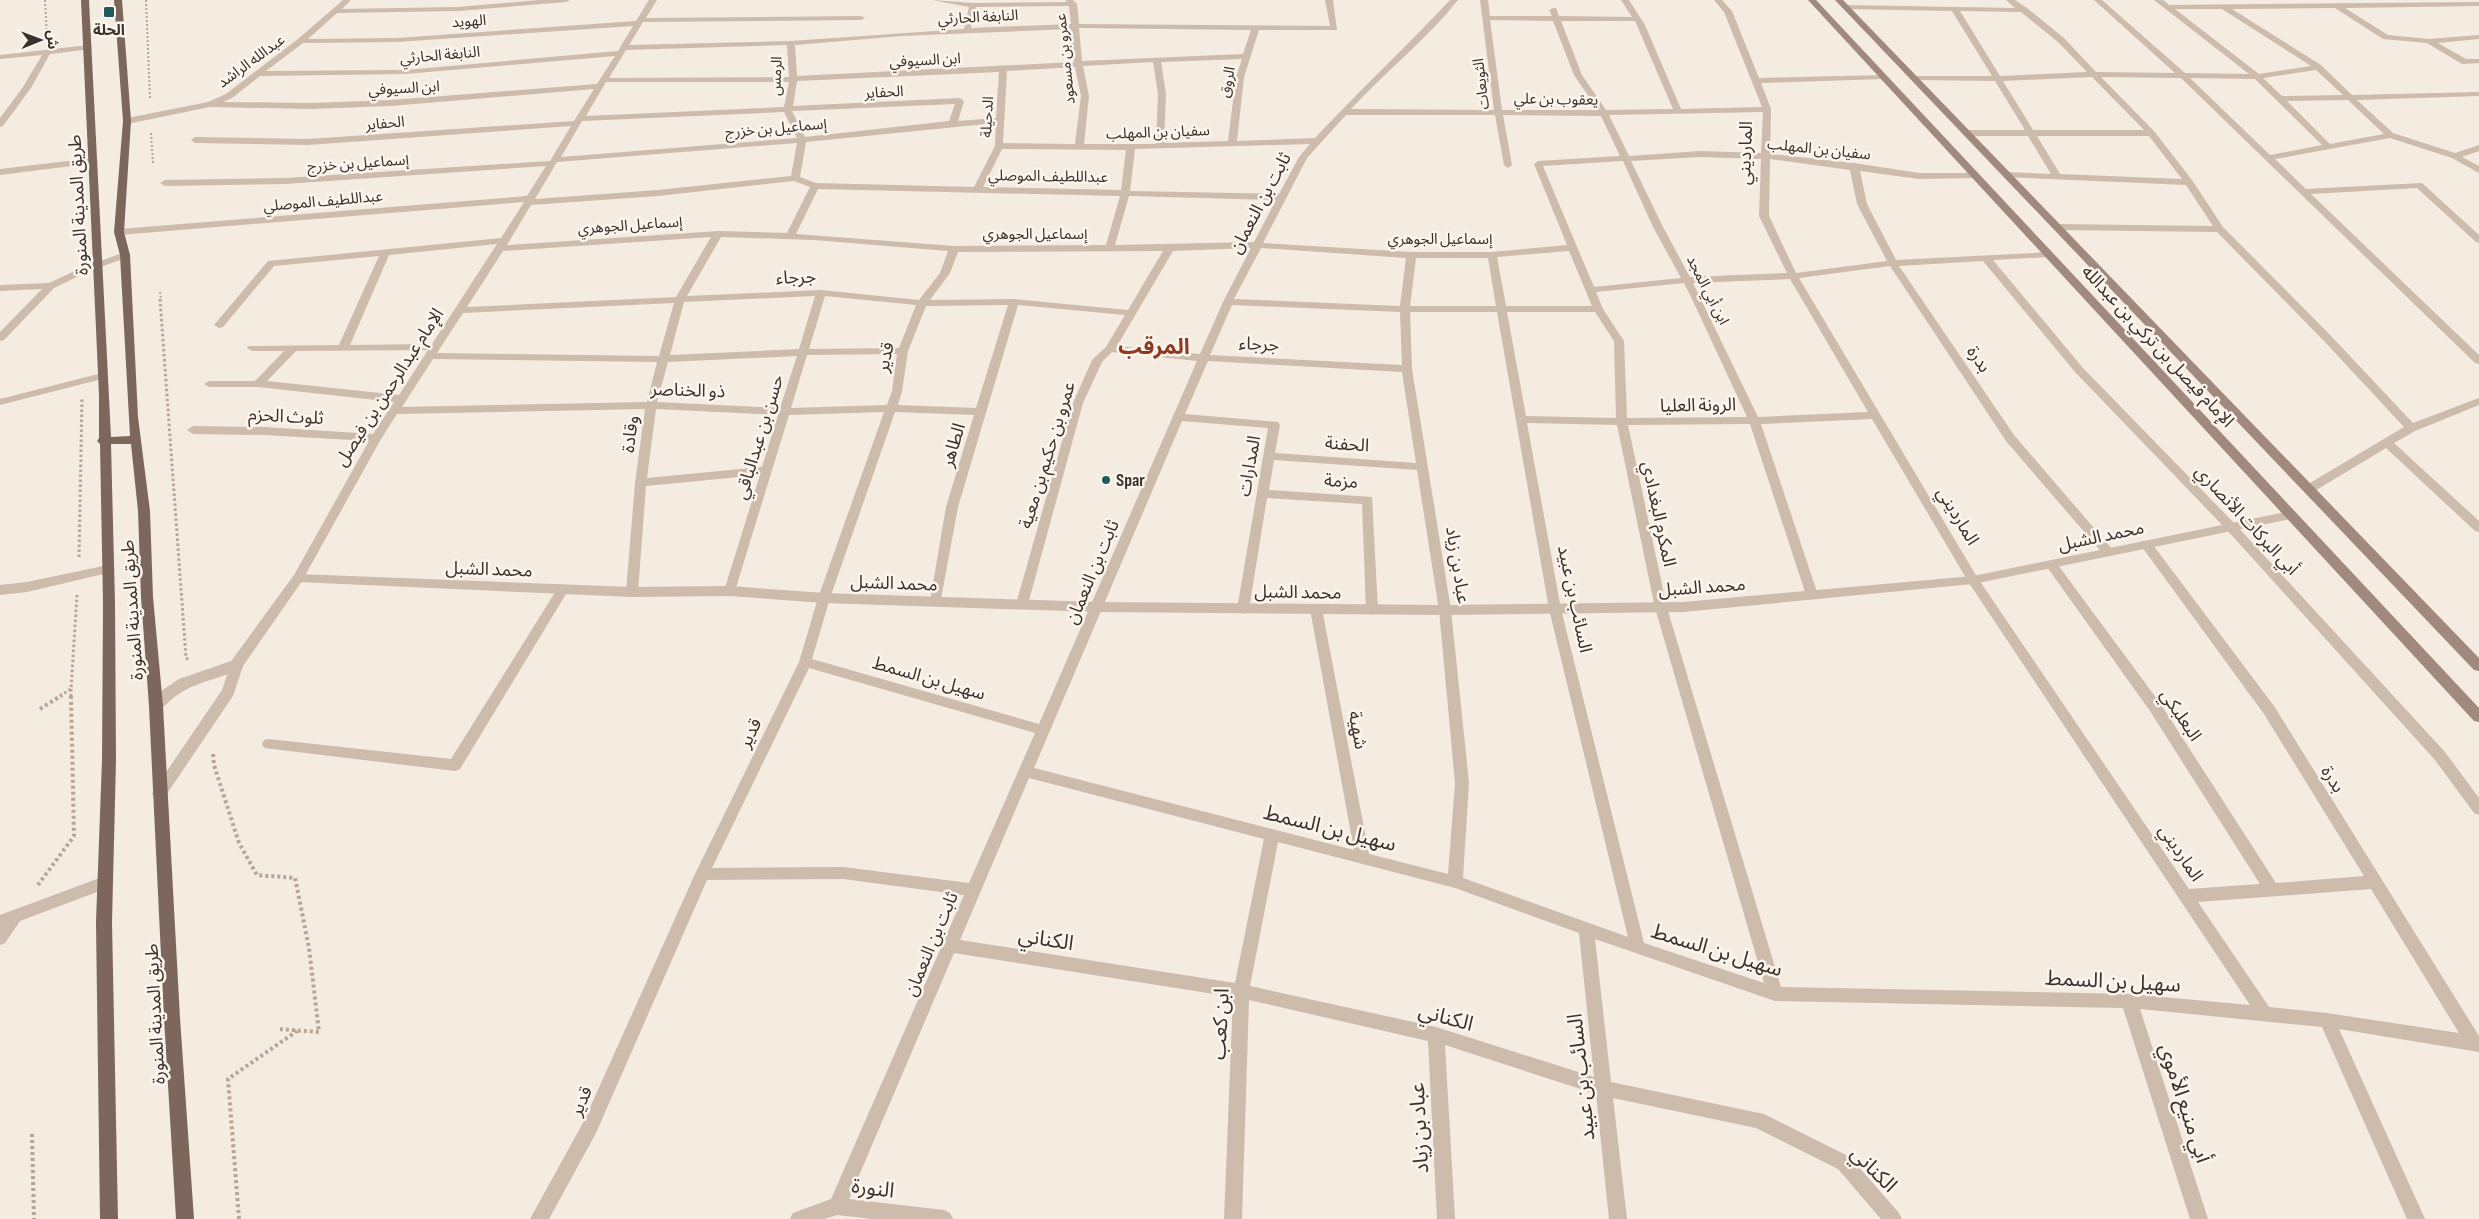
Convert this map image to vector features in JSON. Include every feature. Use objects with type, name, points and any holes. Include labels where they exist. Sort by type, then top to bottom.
[{"type":"main road","name":"طريق المدينة المنورة","points":[[85,0],[98,265],[108,569],[109,760],[104,922],[109,1219]]},
{"type":"main road","name":"طريق المدينة المنورة","points":[[118,0],[127,121],[119,232],[125,254],[136,440],[144,511],[147,597],[156,706],[159,794],[185,1219]]},
{"type":"main road","name":"الإمام فيصل بن تركي بن عبدالله","points":[[1812,0],[2479,717]]},
{"type":"main road","name":"الإمام فيصل بن تركي بن عبدالله","points":[[1842,4],[2479,666]]},
{"type":"main road","points":[[103,441],[136,440]]},
{"type":"street","name":"عبدالله الراشد","points":[[127,121],[210,104],[229,96],[261,74],[347,0]]},
{"type":"street","points":[[336,11],[458,9],[566,0]]},
{"type":"street","name":"الإمام عبدالرحمن بن فيصل","points":[[159,794],[228,692],[237,664],[298,578],[376,438],[461,310],[653,0]]},
{"type":"street","points":[[936,0],[973,5],[998,2],[1071,2]]},
{"type":"street","name":"النابغة الحارثي","points":[[261,74],[405,72],[622,50],[791,43],[1075,26],[1334,28],[1329,0]]},
{"type":"street","name":"ثابت بن النعمان","points":[[837,1206],[1228,302],[1256,245],[1303,157],[1344,112],[1408,50],[1454,0]]},
{"type":"street","name":"الثويعات","points":[[1484,0],[1498,112],[1508,165]]},
{"type":"street","points":[[1625,0],[1637,19],[1678,111]]},
{"type":"street","name":"المارديني","points":[[1718,0],[1728,11],[1767,109],[1764,156],[1764,216],[1793,276],[1972,580],[2265,1014]]},
{"type":"street","points":[[1925,0],[1928,9]]},
{"type":"street","points":[[2010,0],[2061,40],[2151,133],[2189,182],[2220,229],[2328,339],[2411,428]]},
{"type":"street","points":[[2098,0],[2181,74],[2479,361]]},
{"type":"street","points":[[2158,0],[2257,77],[2329,147]]},
{"type":"street","points":[[2327,0],[2386,37],[2429,41],[2479,37]]},
{"type":"street","name":"عمرو بن مسعود","points":[[1071,2],[1078,64],[1085,96],[1080,147]]},
{"type":"street","points":[[1842,4],[1928,9],[2024,10]]},
{"type":"street","points":[[2166,7],[2479,4]]},
{"type":"street","points":[[967,31],[973,5]]},
{"type":"street","points":[[2224,7],[2318,67],[2390,135],[2455,156],[2479,170]]},
{"type":"street","points":[[1955,9],[2057,176]]},
{"type":"street","points":[[1487,18],[1555,14],[1637,19]]},
{"type":"street","name":"ابن أبي المجد","points":[[1555,14],[1578,75],[1604,113],[1658,227],[1687,280],[1755,422],[1812,595]]},
{"type":"street","name":"الهويد","points":[[301,41],[397,40],[640,21],[861,18]]},
{"type":"street","name":"الروق","points":[[1232,143],[1240,77],[1256,27]]},
{"type":"street","points":[[2429,41],[2465,62],[2479,61]]},
{"type":"street","name":"الرمس","points":[[791,43],[793,80],[788,111],[802,140]]},
{"type":"street","points":[[0,57],[88,46]]},
{"type":"street","points":[[0,124],[27,88],[47,52]]},
{"type":"street","name":"ابن السيوفي","points":[[210,104],[310,106],[391,103],[601,83],[793,80],[1003,70],[1156,59],[1246,56]]},
{"type":"street","points":[[1156,59],[1162,94],[1160,146]]},
{"type":"street","points":[[1914,78],[1998,80],[2094,74],[2181,74],[2257,77],[2318,67]]},
{"type":"street","name":"الدحيلة","points":[[977,190],[999,146],[1003,70]]},
{"type":"street","points":[[1755,81],[1884,76]]},
{"type":"street","points":[[2279,99],[2479,94]]},
{"type":"street","name":"الحفاير","points":[[195,140],[308,142],[578,121],[960,101],[953,123]]},
{"type":"street","name":"يعقوب بن علي","points":[[1344,112],[1604,113],[1767,109]]},
{"type":"street","name":"إسماعيل بن خزرج","points":[[166,183],[285,181],[554,161],[802,140],[953,123],[1001,120]]},
{"type":"street","points":[[1966,133],[2151,133]]},
{"type":"street","points":[[2268,158],[2390,135]]},
{"type":"street","points":[[790,236],[815,186],[795,178],[802,140]]},
{"type":"street","name":"سفيان بن المهلب","points":[[999,146],[1131,147],[1318,141]]},
{"type":"street","points":[[1110,248],[1124,193],[1131,147]]},
{"type":"street","points":[[2455,156],[2479,148]]},
{"type":"street","name":"سفيان بن المهلب","points":[[1538,164],[1700,154],[1764,156],[1854,166],[1919,176],[1975,175]]},
{"type":"street","points":[[0,172],[93,162]]},
{"type":"street","name":"المكرم البغدادي","points":[[1538,164],[1589,290],[1598,309],[1619,341],[1622,424],[1661,608],[1775,994]]},
{"type":"street","name":"بدرة","points":[[1854,166],[1862,204],[1893,263],[2010,438],[2108,552]]},
{"type":"street","points":[[2007,175],[2189,182]]},
{"type":"street","name":"عبداللطيف الموصلي","points":[[119,232],[529,200],[658,193],[795,178]]},
{"type":"street","points":[[2303,192],[2419,185],[2479,240]]},
{"type":"street","name":"عبداللطيف الموصلي","points":[[815,186],[1282,197]]},
{"type":"street","points":[[2057,227],[2220,229]]},
{"type":"street","name":"إسماعيل الجوهري","points":[[219,325],[271,263],[385,252],[502,245],[718,234],[790,236],[954,249],[1170,248],[1256,245],[1411,255],[1492,254],[1571,248]]},
{"type":"street","name":"وقادة","points":[[632,592],[641,483],[651,406],[680,299],[718,234]]},
{"type":"street","name":"عمرو بن حكيم بن معية","points":[[1022,604],[1078,403],[1096,360],[1110,349],[1170,248]]},
{"type":"street","name":"قدير","points":[[540,1219],[590,1127],[702,874],[805,662],[824,598],[897,391],[903,351],[922,303],[945,273],[954,249]]},
{"type":"street","points":[[343,348],[385,252]]},
{"type":"street","points":[[0,338],[51,286],[125,254]]},
{"type":"street","name":"السائب بن عبيد","points":[[1492,254],[1555,609],[1638,948]]},
{"type":"street","points":[[1589,290],[1687,280],[1793,276],[1893,263],[2049,254]]},
{"type":"street","name":"عباد بن زياد","points":[[1411,255],[1405,309],[1407,370],[1445,610],[1462,783],[1455,882]]},
{"type":"street","name":"أبي البركات الأنصاري","points":[[1986,258],[2079,370],[2230,527],[2440,756],[2479,809]]},
{"type":"street","points":[[0,288],[51,286]]},
{"type":"street","name":"جرجاء","points":[[461,310],[822,293],[922,303],[1014,302],[1131,313]]},
{"type":"street","name":"حسن بن عبدالباقي","points":[[730,591],[822,293]]},
{"type":"street","name":"الطاهر","points":[[936,602],[952,508],[1014,302]]},
{"type":"street","points":[[1228,302],[1405,309],[1598,309]]},
{"type":"street","points":[[252,348],[343,348],[664,359],[804,352],[903,351]]},
{"type":"street","points":[[258,384],[294,348]]},
{"type":"street","name":"جرجاء","points":[[1110,349],[1204,358],[1407,370]]},
{"type":"street","points":[[0,402],[102,376]]},
{"type":"street","points":[[209,384],[258,384],[402,399]]},
{"type":"street","points":[[2309,489],[2411,428],[2479,401]]},
{"type":"street","name":"ذو الخناصر","points":[[394,411],[651,406],[785,412],[891,408],[981,412]]},
{"type":"street","name":"الرونة العليا","points":[[1521,420],[1622,424],[1755,422],[1875,415]]},
{"type":"street","name":"المدارات","points":[[1178,417],[1274,425],[1243,609]]},
{"type":"street","name":"ثلوث الحزم","points":[[193,430],[264,431],[376,438]]},
{"type":"street","points":[[2387,443],[2479,528]]},
{"type":"street","name":"الحفنة","points":[[1269,456],[1422,467]]},
{"type":"street","points":[[641,483],[767,470]]},
{"type":"street","name":"مزمة","points":[[1262,494],[1368,500],[1372,610]]},
{"type":"street","name":"محمد الشبل","points":[[298,578],[632,592],[730,591],[824,598],[1096,607],[1372,610],[1661,608],[1972,580],[2291,515]]},
{"type":"street","name":"بدرة","points":[[2146,544],[2269,710],[2476,1044]]},
{"type":"street","name":"البعلبكي","points":[[2051,564],[2155,708],[2273,891]]},
{"type":"street","points":[[0,590],[27,588],[108,569]]},
{"type":"street","points":[[269,744],[454,765],[563,589]]},
{"type":"street","name":"شهية","points":[[1316,609],[1363,858]]},
{"type":"street","name":"سهيل بن السمط","points":[[805,662],[1042,730]]},
{"type":"street","points":[[156,706],[169,692],[185,683],[221,673],[237,664]]},
{"type":"street","name":"سهيل بن السمط","points":[[1025,771],[1455,882],[1638,948],[1775,994],[2129,1001],[2327,1020],[2476,1044]]},
{"type":"street","name":"ابن كعب","points":[[1233,1219],[1241,991],[1272,835]]},
{"type":"street","points":[[702,874],[843,873],[974,890]]},
{"type":"street","points":[[0,938],[7,920],[105,882]]},
{"type":"street","points":[[2186,896],[2376,882]]},
{"type":"street","name":"السائب بن عبيد","points":[[1586,929],[1618,1219]]},
{"type":"street","name":"الكناني","points":[[949,946],[1241,991],[1436,1035],[1603,1088],[1758,1120],[1844,1162],[1893,1219]]},
{"type":"street","name":"أبي منيع الأموي","points":[[2129,1001],[2199,1219]]},
{"type":"street","points":[[2327,1020],[2416,1219]]},
{"type":"street","name":"عباد بن زياد","points":[[1436,1035],[1446,1219]]},
{"type":"street","name":"النورة","points":[[799,1219],[837,1206],[944,1219]]},
{"type":"path","points":[[45,0],[47,52]]},
{"type":"path","points":[[146,0],[153,162]]},
{"type":"path","points":[[160,292],[186,658],[193,663]]},
{"type":"path","points":[[37,887],[74,836],[71,689],[78,576],[82,381]]},
{"type":"path","points":[[40,709],[71,689]]},
{"type":"path","points":[[214,765],[239,843],[258,875],[295,878],[309,948],[319,1032],[278,1029]]},
{"type":"path","points":[[239,1219],[228,1079],[297,1031]]},
{"type":"path","points":[[32,1134],[34,1219]]},
{"type":"place","name":"الحلة","points":[[109,12]]},
{"type":"place","name":"Spar","points":[[1106,480]]},
{"type":"district","name":"المرقب","points":[[1154,346]]}]
